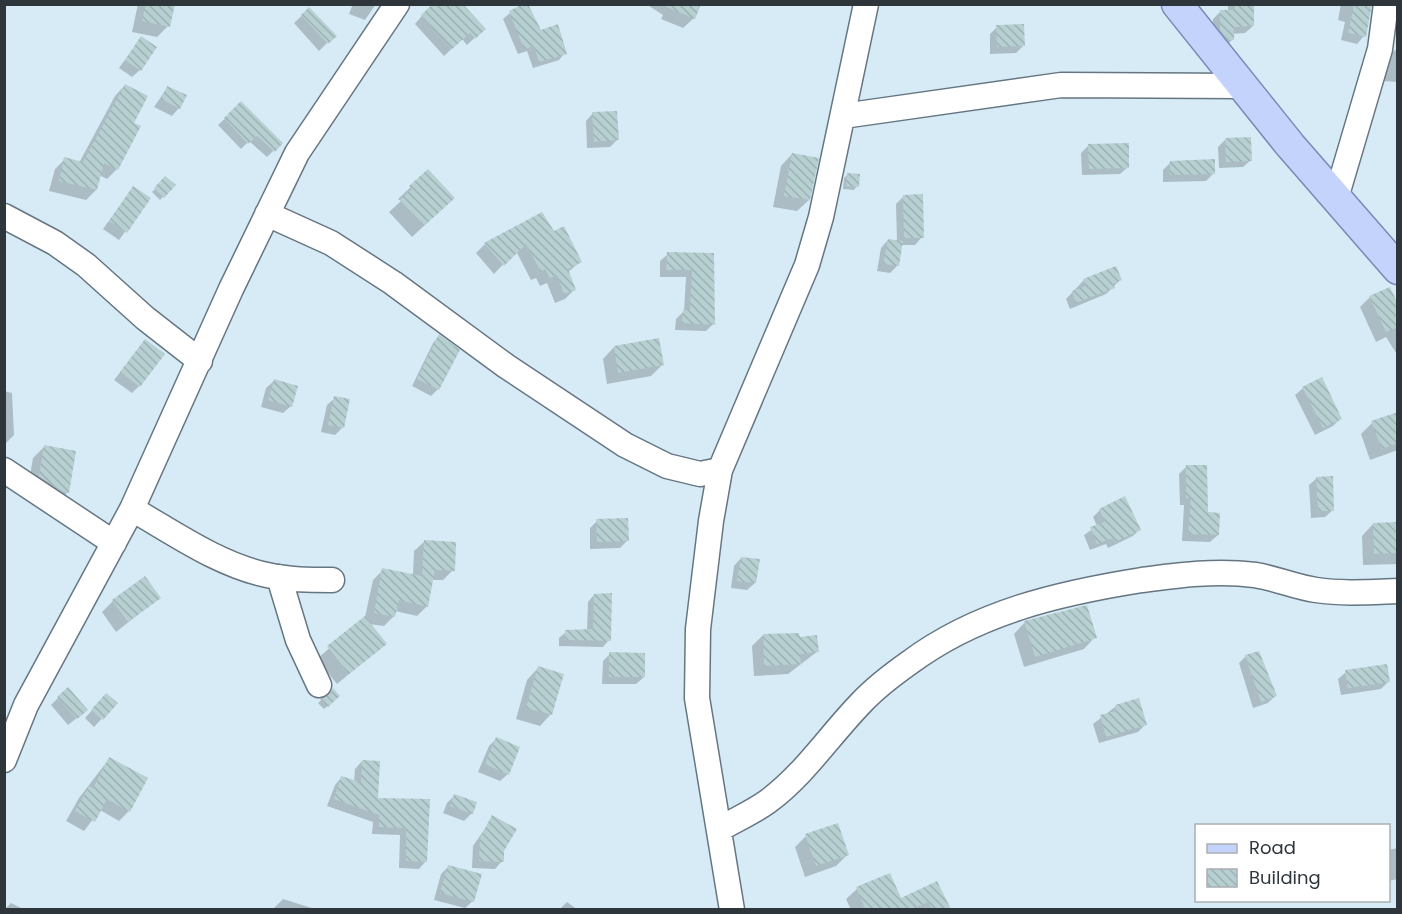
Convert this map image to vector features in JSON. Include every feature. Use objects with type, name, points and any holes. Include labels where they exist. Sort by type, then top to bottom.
[{"type":"main road","points":[[1177,4],[1242,86],[1398,269]]},
{"type":"street","points":[[4,760],[15,709],[132,509],[297,153],[397,4]]},
{"type":"street","points":[[732,909],[697,698],[700,607],[720,470],[807,265],[821,217],[866,4]]},
{"type":"street","points":[[1336,198],[1380,49],[1386,4]]},
{"type":"street","points":[[843,116],[1061,85],[1242,86]]},
{"type":"street","points":[[267,214],[331,243],[367,266],[506,366],[625,445],[667,466],[700,474],[720,470]]},
{"type":"street","points":[[4,216],[55,243],[86,265],[145,318],[200,361]]},
{"type":"street","points":[[4,470],[114,543]]},
{"type":"street","points":[[132,509],[228,561],[264,575],[298,580],[332,580]]},
{"type":"street","points":[[720,829],[767,802],[797,775],[861,703],[883,683],[954,633],[993,616],[1046,599],[1104,586],[1179,575],[1219,573],[1256,575],[1316,590],[1353,593],[1398,591]]},
{"type":"street","points":[[279,577],[298,640],[319,685]]},
{"type":"building","points":[[146,4],[175,4],[170,27],[142,21]]},
{"type":"building","points":[[433,4],[463,4],[486,29],[475,39],[470,33],[452,49],[421,15]]},
{"type":"building","points":[[528,4],[541,30],[558,24],[567,54],[539,62],[534,46],[524,49],[509,11]]},
{"type":"building","points":[[660,4],[701,4],[695,19]]},
{"type":"building","points":[[1235,4],[1254,4],[1254,26],[1234,27],[1234,40],[1228,40],[1220,30],[1220,10],[1235,10]]},
{"type":"building","points":[[1354,4],[1372,4],[1366,37],[1348,33]]},
{"type":"building","points":[[309,7],[337,36],[328,44],[301,15]]},
{"type":"building","points":[[1024,24],[1025,46],[997,47],[996,25]]},
{"type":"building","points":[[141,36],[157,47],[141,71],[125,60]]},
{"type":"building","points":[[125,84],[148,96],[134,123],[141,126],[118,170],[104,163],[97,190],[59,181],[64,157],[83,162]]},
{"type":"building","points":[[167,86],[187,95],[180,109],[161,99]]},
{"type":"building","points":[[241,101],[283,143],[275,152],[257,136],[248,144],[224,118]]},
{"type":"building","points":[[617,111],[619,140],[594,142],[592,112]]},
{"type":"building","points":[[1251,137],[1252,161],[1226,162],[1225,138]]},
{"type":"building","points":[[1129,143],[1129,168],[1089,169],[1088,144]]},
{"type":"building","points":[[792,153],[819,158],[810,200],[784,196]]},
{"type":"building","points":[[1215,159],[1215,174],[1170,175],[1170,161]]},
{"type":"building","points":[[428,169],[455,198],[424,226],[400,200],[412,189],[409,186]]},
{"type":"building","points":[[847,173],[860,174],[859,187],[846,186]]},
{"type":"building","points":[[165,176],[176,185],[164,198],[154,188]]},
{"type":"building","points":[[133,186],[151,198],[127,233],[109,221]]},
{"type":"building","points":[[923,194],[924,238],[904,238],[903,195]]},
{"type":"building","points":[[542,212],[554,231],[564,226],[582,262],[568,269],[576,290],[564,294],[557,275],[550,278],[545,269],[541,272],[526,244],[504,266],[484,243]]},
{"type":"building","points":[[888,239],[903,241],[899,266],[883,264]]},
{"type":"building","points":[[667,252],[714,253],[715,325],[682,323],[683,310],[690,310],[692,270],[666,270]]},
{"type":"building","points":[[1116,266],[1122,280],[1113,284],[1115,288],[1076,303],[1072,291],[1086,286],[1083,279]]},
{"type":"building","points":[[1390,287],[1398,304],[1398,327],[1386,332],[1369,296]]},
{"type":"building","points":[[439,334],[460,350],[439,390],[417,379]]},
{"type":"building","points":[[659,338],[664,365],[618,373],[614,346]]},
{"type":"building","points":[[145,339],[165,354],[140,387],[120,372]]},
{"type":"building","points":[[1322,377],[1342,419],[1323,428],[1302,387]]},
{"type":"building","points":[[274,379],[298,386],[292,407],[268,400]]},
{"type":"building","points":[[334,396],[350,399],[344,428],[328,425]]},
{"type":"building","points":[[1398,412],[1398,443],[1382,449],[1371,421]]},
{"type":"building","points":[[44,445],[76,451],[69,493],[39,476]]},
{"type":"building","points":[[1186,465],[1207,465],[1208,512],[1220,513],[1219,535],[1188,534],[1191,498],[1186,498]]},
{"type":"building","points":[[1333,476],[1334,511],[1318,511],[1316,477]]},
{"type":"building","points":[[1125,496],[1141,530],[1115,542],[1113,538],[1097,544],[1090,527],[1105,522],[1099,509]]},
{"type":"building","points":[[628,518],[629,541],[597,542],[596,519]]},
{"type":"building","points":[[1398,522],[1398,553],[1374,554],[1373,523]]},
{"type":"building","points":[[424,540],[456,542],[455,571],[435,570],[428,607],[399,600],[395,617],[374,613],[382,568],[422,576]]},
{"type":"building","points":[[741,557],[760,559],[756,583],[737,581]]},
{"type":"building","points":[[145,576],[161,598],[128,622],[112,600]]},
{"type":"building","points":[[612,593],[611,641],[565,640],[565,630],[593,629],[594,594]]},
{"type":"building","points":[[1087,605],[1097,638],[1035,657],[1024,621]]},
{"type":"building","points":[[365,616],[387,644],[349,674],[327,646]]},
{"type":"building","points":[[799,633],[800,637],[817,635],[819,652],[800,654],[801,664],[764,666],[763,634]]},
{"type":"building","points":[[1259,651],[1277,696],[1261,702],[1245,655]]},
{"type":"building","points":[[609,652],[645,653],[645,677],[609,677]]},
{"type":"building","points":[[1387,664],[1390,682],[1348,688],[1345,670]]},
{"type":"building","points":[[538,666],[564,674],[552,715],[526,708]]},
{"type":"building","points":[[68,687],[88,710],[77,719],[57,697]]},
{"type":"building","points":[[333,688],[340,696],[328,707],[320,699],[330,694]]},
{"type":"building","points":[[106,693],[118,703],[103,720],[91,710]]},
{"type":"building","points":[[1139,698],[1147,725],[1106,737],[1100,715],[1116,711],[1115,705]]},
{"type":"building","points":[[496,737],[520,747],[509,775],[485,764]]},
{"type":"building","points":[[109,757],[148,778],[130,812],[107,799],[95,822],[75,811],[89,786],[93,788]]},
{"type":"building","points":[[362,760],[380,761],[378,798],[430,799],[427,862],[406,861],[406,828],[379,827],[379,815],[334,799],[341,776],[361,782]]},
{"type":"building","points":[[454,794],[477,802],[473,814],[450,806]]},
{"type":"building","points":[[492,815],[517,829],[504,851],[504,862],[479,861],[480,838]]},
{"type":"building","points":[[838,823],[849,855],[816,866],[805,834]]},
{"type":"building","points":[[448,865],[482,874],[474,902],[440,893]]},
{"type":"building","points":[[890,873],[901,898],[937,881],[951,909],[932,909],[928,902],[912,909],[865,909],[856,887]]}]
